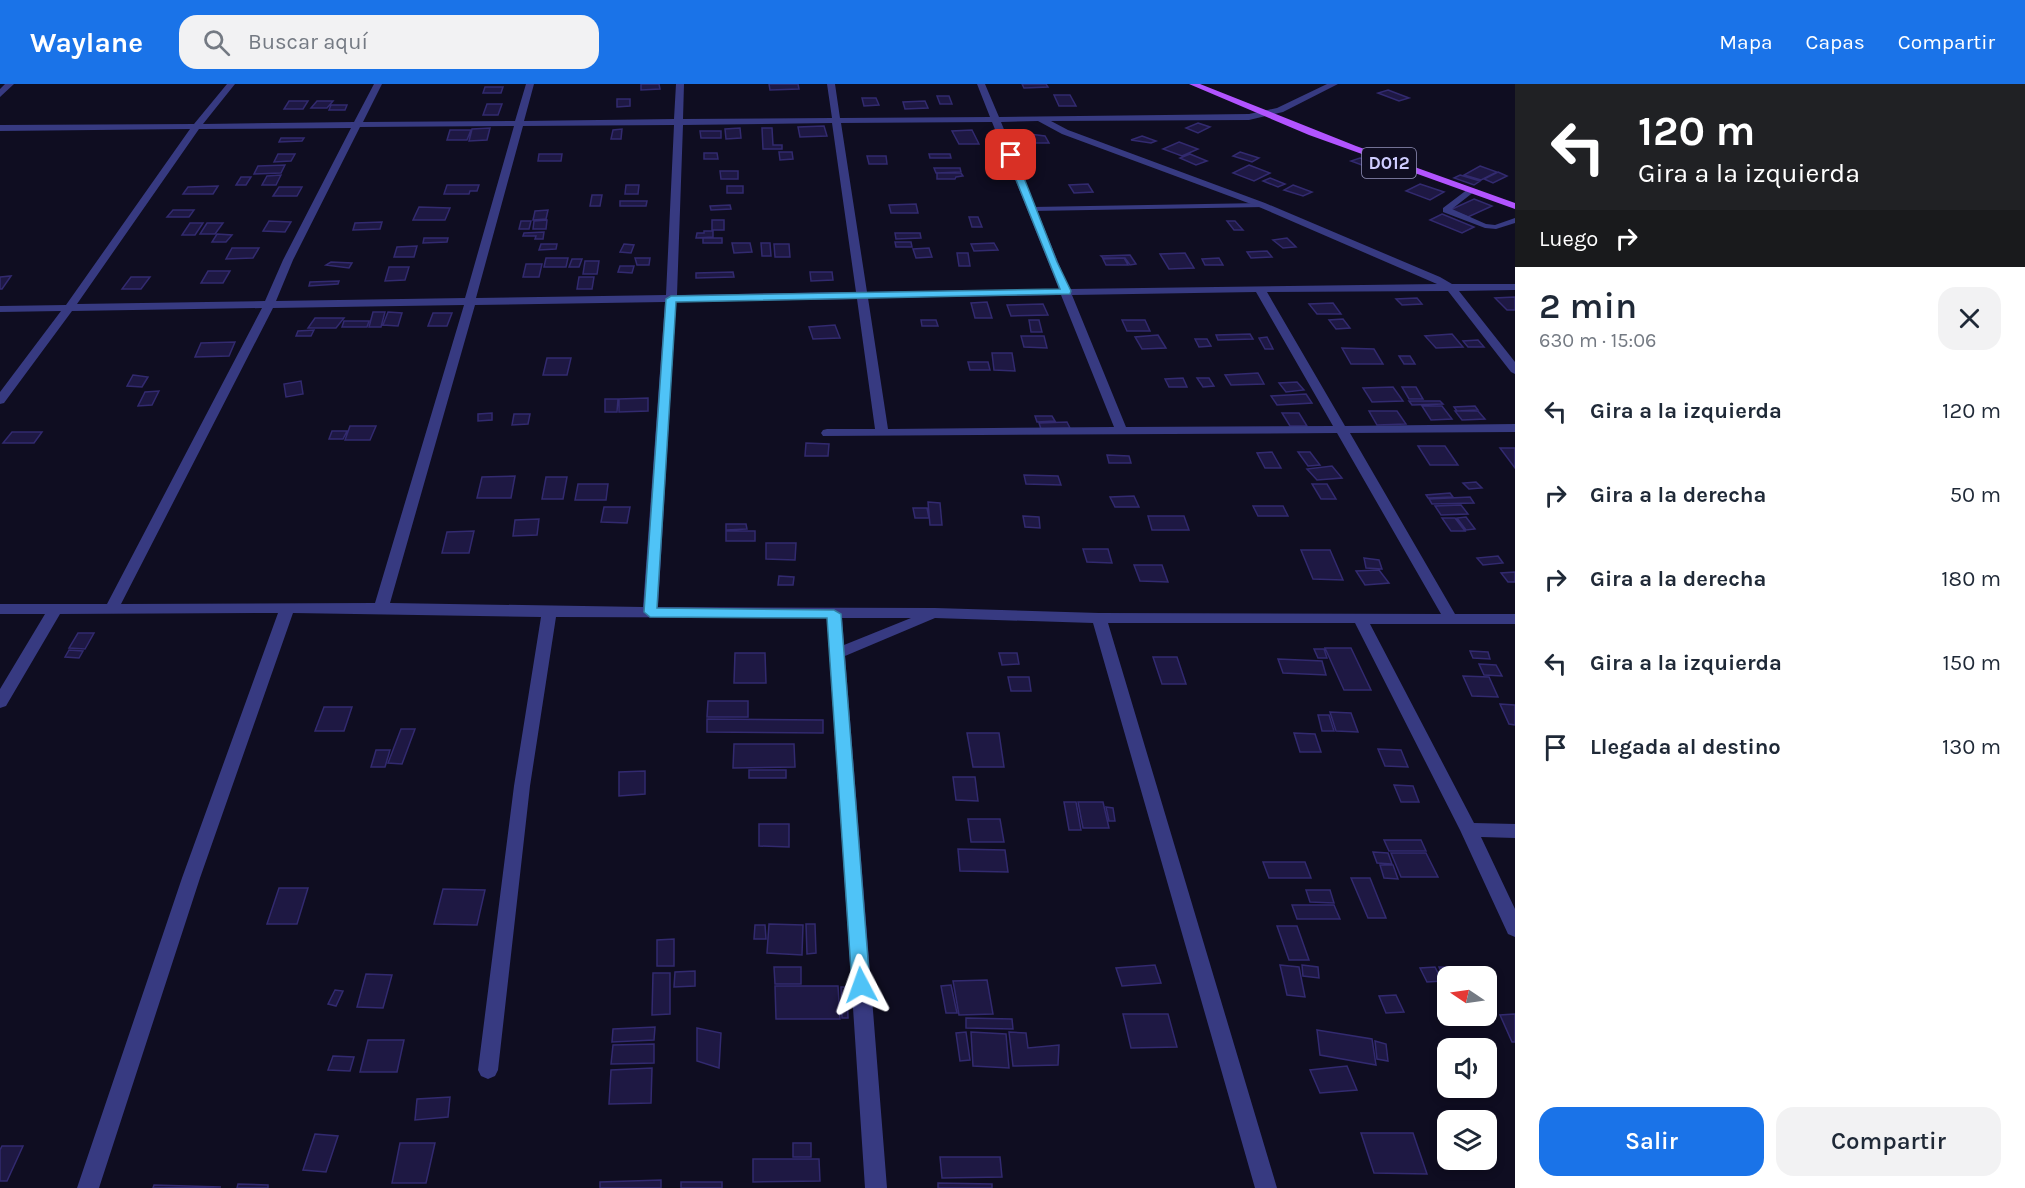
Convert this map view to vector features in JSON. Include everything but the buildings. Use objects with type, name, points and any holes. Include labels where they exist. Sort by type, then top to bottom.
[{"type":"main road","name":"D012","points":[[1193,84],[1264,115],[1515,206]]},
{"type":"street","points":[[0,94],[10,84]]},
{"type":"street","points":[[0,400],[69,308],[196,126],[231,84]]},
{"type":"street","points":[[112,608],[270,303],[288,260],[378,84]]},
{"type":"street","points":[[381,608],[471,301],[530,84]]},
{"type":"street","points":[[650,612],[671,299],[680,84]]},
{"type":"street","points":[[831,84],[882,434]]},
{"type":"street","points":[[981,84],[1122,432]]},
{"type":"street","points":[[0,128],[1249,117],[1264,115],[1334,84]]},
{"type":"street","points":[[1039,119],[1065,132],[1262,205],[1436,279],[1451,288],[1515,370]]},
{"type":"street","points":[[0,309],[1066,291],[1515,287]]},
{"type":"street","points":[[1260,289],[1450,619]]},
{"type":"street","points":[[827,433],[1515,428]]},
{"type":"street","points":[[88,1188],[191,878],[287,608]]},
{"type":"street","points":[[0,609],[381,608],[549,612],[935,613],[1100,618],[1515,619]]},
{"type":"street","points":[[0,702],[55,609]]},
{"type":"street","points":[[488,1070],[522,786],[549,612]]},
{"type":"street","points":[[838,653],[935,613]]},
{"type":"street","points":[[834,614],[876,1188]]},
{"type":"street","points":[[1100,618],[1266,1188]]},
{"type":"street","points":[[1360,618],[1469,831],[1515,929]]},
{"type":"street","points":[[1469,831],[1515,831]]},
{"type":"lane","points":[[1471,191],[1446,210],[1485,226],[1496,227],[1515,220]]},
{"type":"lane","points":[[1032,209],[1262,205]]},
{"type":"route","points":[[861,985],[834,614],[650,612],[671,299],[1066,291],[1052,262],[1011,155]]}]
